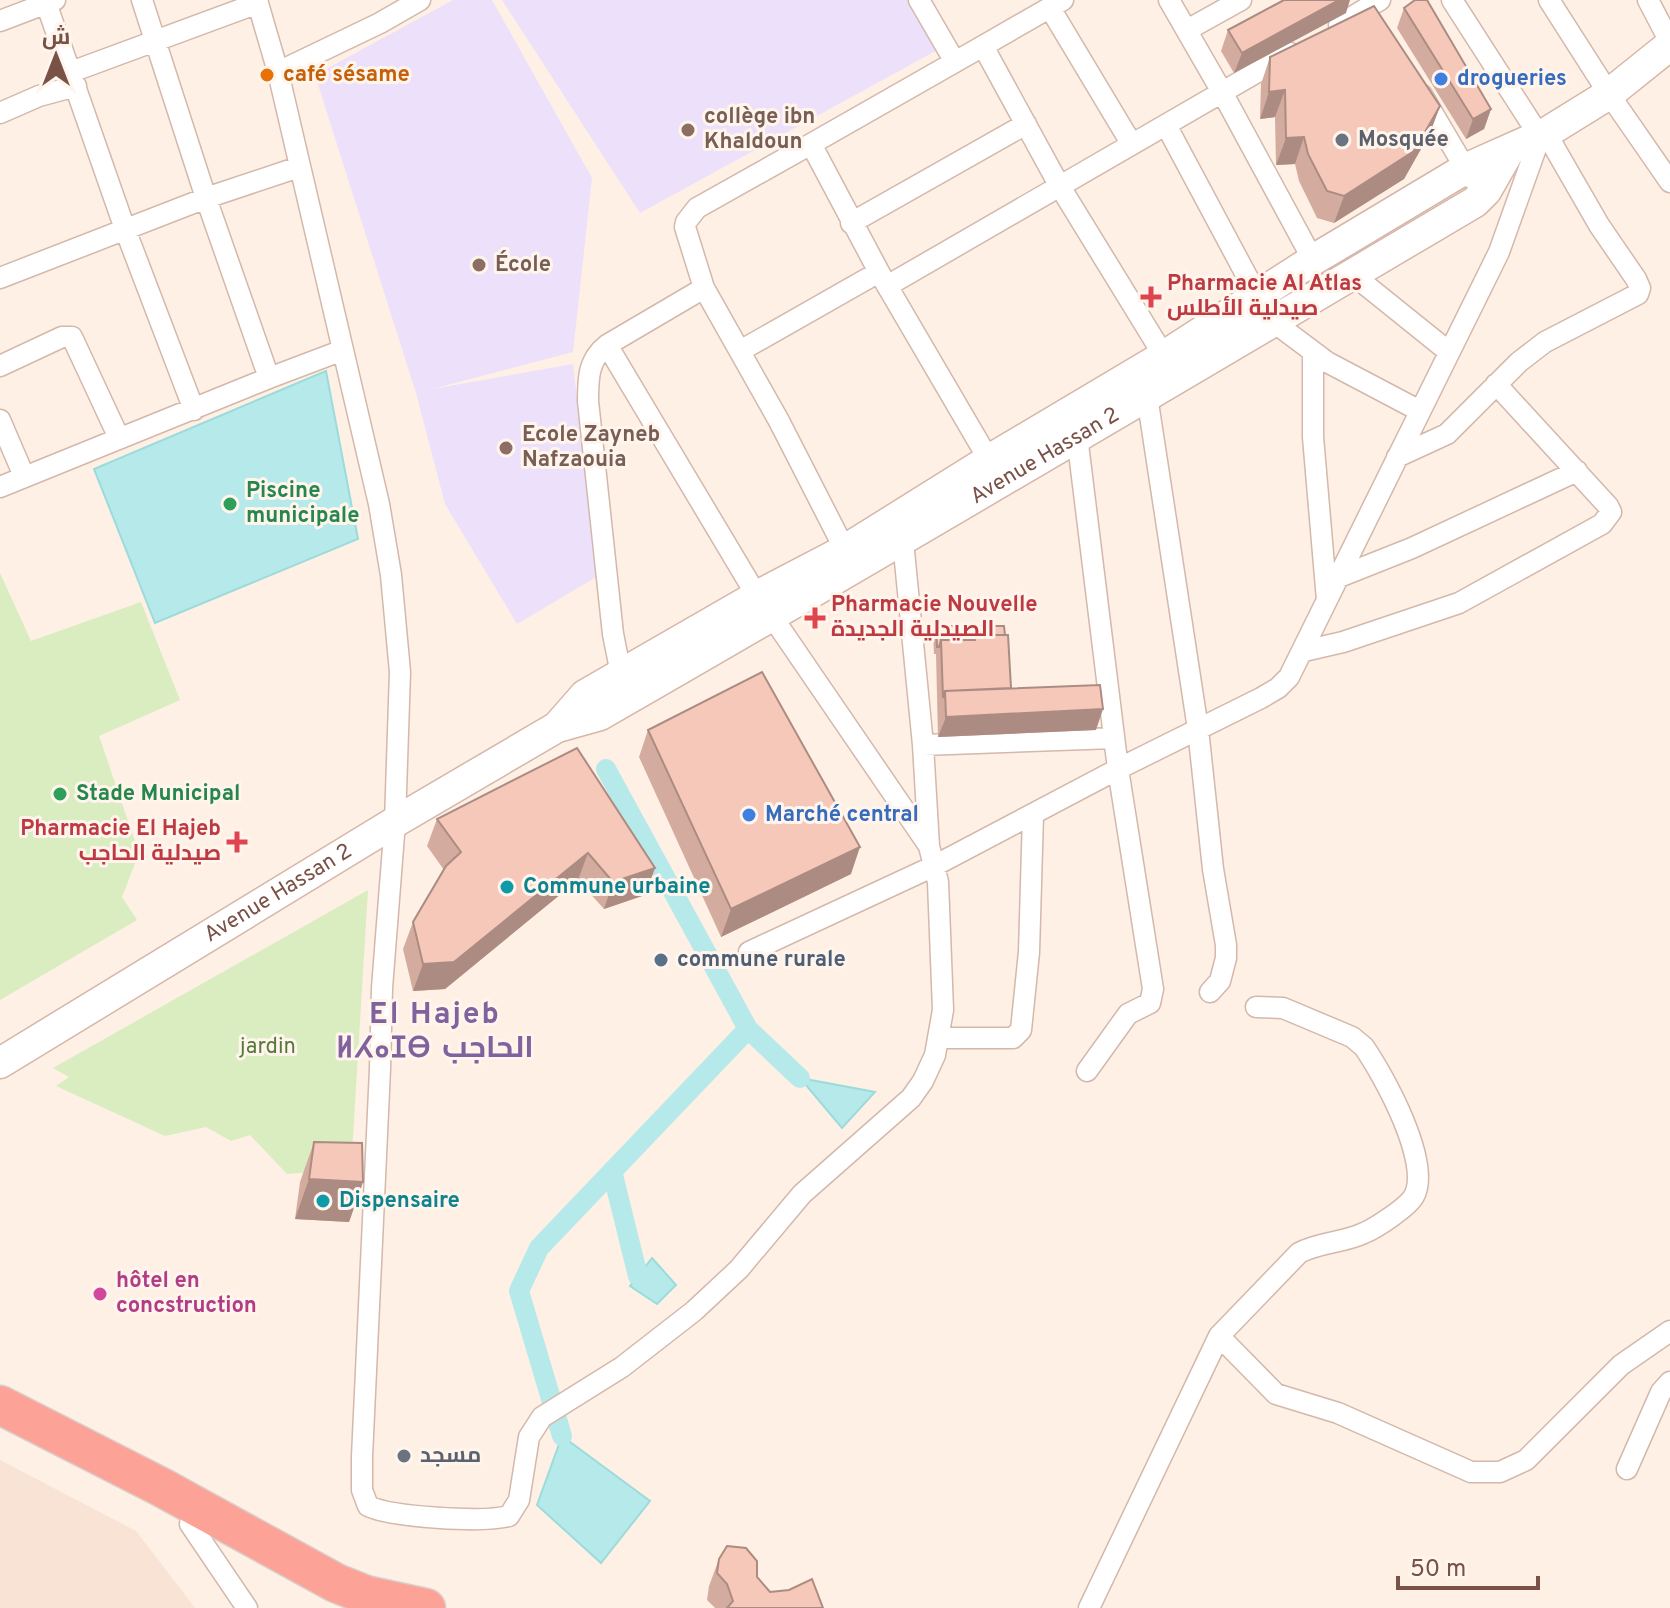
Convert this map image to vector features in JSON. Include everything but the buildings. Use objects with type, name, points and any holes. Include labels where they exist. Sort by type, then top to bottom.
[{"type":"highway","points":[[0,1405],[161,1487],[336,1583],[366,1595],[426,1608]]},
{"type":"highway","points":[[0,1424],[350,1608]]},
{"type":"main road","name":"Avenue Hassan 2","points":[[557,727],[585,695],[621,674],[903,541],[1147,396],[1265,308],[1313,260],[1465,169],[1543,135],[1609,94],[1670,44]]},
{"type":"main road","name":"Avenue Hassan 2","points":[[0,1063],[557,727],[600,715],[845,550],[1164,356],[1265,308],[1352,274],[1453,215],[1481,195],[1509,151]]},
{"type":"main road","points":[[1434,188],[1453,215]]},
{"type":"street","points":[[142,0],[269,378]]},
{"type":"street","points":[[278,72],[380,23],[420,0]]},
{"type":"street","points":[[919,0],[955,62]]},
{"type":"street","points":[[1169,0],[1313,260]]},
{"type":"street","points":[[1187,30],[1241,0]]},
{"type":"street","points":[[1397,457],[1447,434],[1519,362],[1553,337],[1636,297],[1640,290],[1636,279],[1543,135],[1452,0]]},
{"type":"street","points":[[1549,0],[1670,182]]},
{"type":"street","points":[[1648,0],[1670,44]]},
{"type":"street","points":[[0,21],[49,1],[125,229],[194,410]]},
{"type":"street","points":[[0,113],[157,41],[257,2],[278,72],[379,504],[391,575],[400,672],[395,822],[382,988],[362,1457],[363,1498],[368,1506],[388,1513],[489,1520],[509,1516],[519,1500],[529,1437],[542,1417],[622,1367],[694,1311],[733,1275],[802,1194],[911,1098],[930,1069],[943,1020],[938,882],[932,856],[903,541]]},
{"type":"street","points":[[845,550],[779,421],[704,288],[686,233],[690,215],[697,208],[1057,4],[1131,143]]},
{"type":"street","points":[[740,351],[1059,185],[1367,8]]},
{"type":"street","points":[[983,46],[1059,185],[1164,356]]},
{"type":"street","points":[[1410,74],[1481,195]]},
{"type":"street","points":[[851,223],[1026,124]]},
{"type":"street","points":[[1166,125],[1265,308],[1313,352],[1369,386],[1420,411]]},
{"type":"street","points":[[749,952],[932,856],[1033,815],[1278,688],[1289,677],[1499,252],[1543,135]]},
{"type":"street","points":[[811,144],[851,223],[989,460]]},
{"type":"street","points":[[0,278],[206,198],[299,167]]},
{"type":"street","points":[[1352,274],[1449,352]]},
{"type":"street","points":[[621,674],[613,634],[588,401],[589,372],[597,353],[607,345],[704,288]]},
{"type":"street","points":[[0,366],[62,337],[72,337],[119,438]]},
{"type":"street","points":[[607,345],[764,605],[932,856]]},
{"type":"street","points":[[0,487],[343,350]]},
{"type":"street","points":[[1313,352],[1313,437],[1327,602]]},
{"type":"street","points":[[1304,651],[1354,639],[1459,603],[1602,524],[1611,515],[1611,510],[1577,471],[1496,384]]},
{"type":"street","points":[[1147,396],[1198,729],[1213,869],[1226,945],[1220,981],[1210,992]]},
{"type":"street","points":[[0,420],[24,476]]},
{"type":"street","points":[[1077,436],[1118,769],[1153,996],[1148,1006],[1128,1014],[1087,1071]]},
{"type":"street","points":[[1339,577],[1412,548],[1577,471]]},
{"type":"street","points":[[923,745],[1114,738]]},
{"type":"street","points":[[939,1038],[1013,1038],[1021,1030],[1029,952],[1033,815]]},
{"type":"street","points":[[1089,1608],[1219,1336],[1299,1253],[1313,1246],[1364,1234],[1410,1202],[1418,1181],[1414,1145],[1377,1068],[1360,1042],[1283,1008],[1256,1007]]},
{"type":"street","points":[[1219,1336],[1276,1394],[1338,1413],[1471,1472],[1500,1472],[1526,1460],[1621,1365],[1670,1331]]},
{"type":"street","points":[[1627,1469],[1661,1392],[1670,1382]]},
{"type":"street","points":[[190,1524],[247,1608]]},
{"type":"shaded area","name":"École","points":[[453,0],[492,0],[592,178],[573,352],[432,389],[573,364],[598,576],[517,624],[445,504],[416,393],[315,75]]},
{"type":"shaded area","name":"collège ibn Khaldoun","points":[[502,0],[912,0],[941,48],[640,213]]},
{"type":"shaded area","points":[[0,1460],[136,1531],[195,1608],[0,1608]]},
{"type":"green space","name":"Stade Municipal","points":[[0,573],[31,641],[141,602],[180,700],[99,736],[139,853],[122,897],[137,920],[0,1000]]},
{"type":"green space","name":"jardin","points":[[368,890],[351,1169],[287,1174],[250,1135],[231,1141],[206,1127],[165,1136],[56,1086],[69,1077],[53,1068]]},
{"type":"water","name":"Piscine municipale","points":[[326,371],[358,539],[155,623],[94,469]]},
{"type":"water","points":[[800,1078],[875,1092],[842,1128]]},
{"type":"water","points":[[652,1258],[676,1285],[657,1304],[630,1286]]},
{"type":"water","points":[[562,1436],[650,1501],[601,1563],[537,1505]]},
{"type":"waterway","points":[[606,769],[748,1029],[800,1078]]},
{"type":"waterway","points":[[562,1436],[519,1291],[539,1248],[748,1029]]},
{"type":"waterway","points":[[612,1171],[638,1276]]},
{"type":"place","name":"café sésame","points":[[267,75]]},
{"type":"place","name":"drogueries","points":[[1441,79]]},
{"type":"place","name":"collège ibn Khaldoun","points":[[688,130]]},
{"type":"place","name":"Mosquée","points":[[1342,140]]},
{"type":"place","name":"École","points":[[479,265]]},
{"type":"place","name":"Pharmacie Al Atlas صيدلية الأطلس","points":[[1151,297]]},
{"type":"place","name":"Ecole Zayneb Nafzaouia","points":[[506,448]]},
{"type":"place","name":"Piscine municipale","points":[[230,504]]},
{"type":"place","name":"Pharmacie Nouvelle الصيدلية الجديدة","points":[[815,618]]},
{"type":"place","name":"Stade Municipal","points":[[60,794]]},
{"type":"place","name":"Marché central","points":[[749,815]]},
{"type":"place","name":"Pharmacie El Hajeb صيدلية الحاجب","points":[[237,842]]},
{"type":"place","name":"Commune urbaine","points":[[507,887]]},
{"type":"place","name":"commune rurale","points":[[661,960]]},
{"type":"place","name":"Dispensaire","points":[[323,1201]]},
{"type":"place","name":"hôtel en concstruction","points":[[100,1294]]},
{"type":"place","name":"مسجد","points":[[404,1456]]},
{"type":"district","name":"El Hajeb ⵍⵃⴰⵊⴱ الحاجب","points":[[435,1032]]}]
